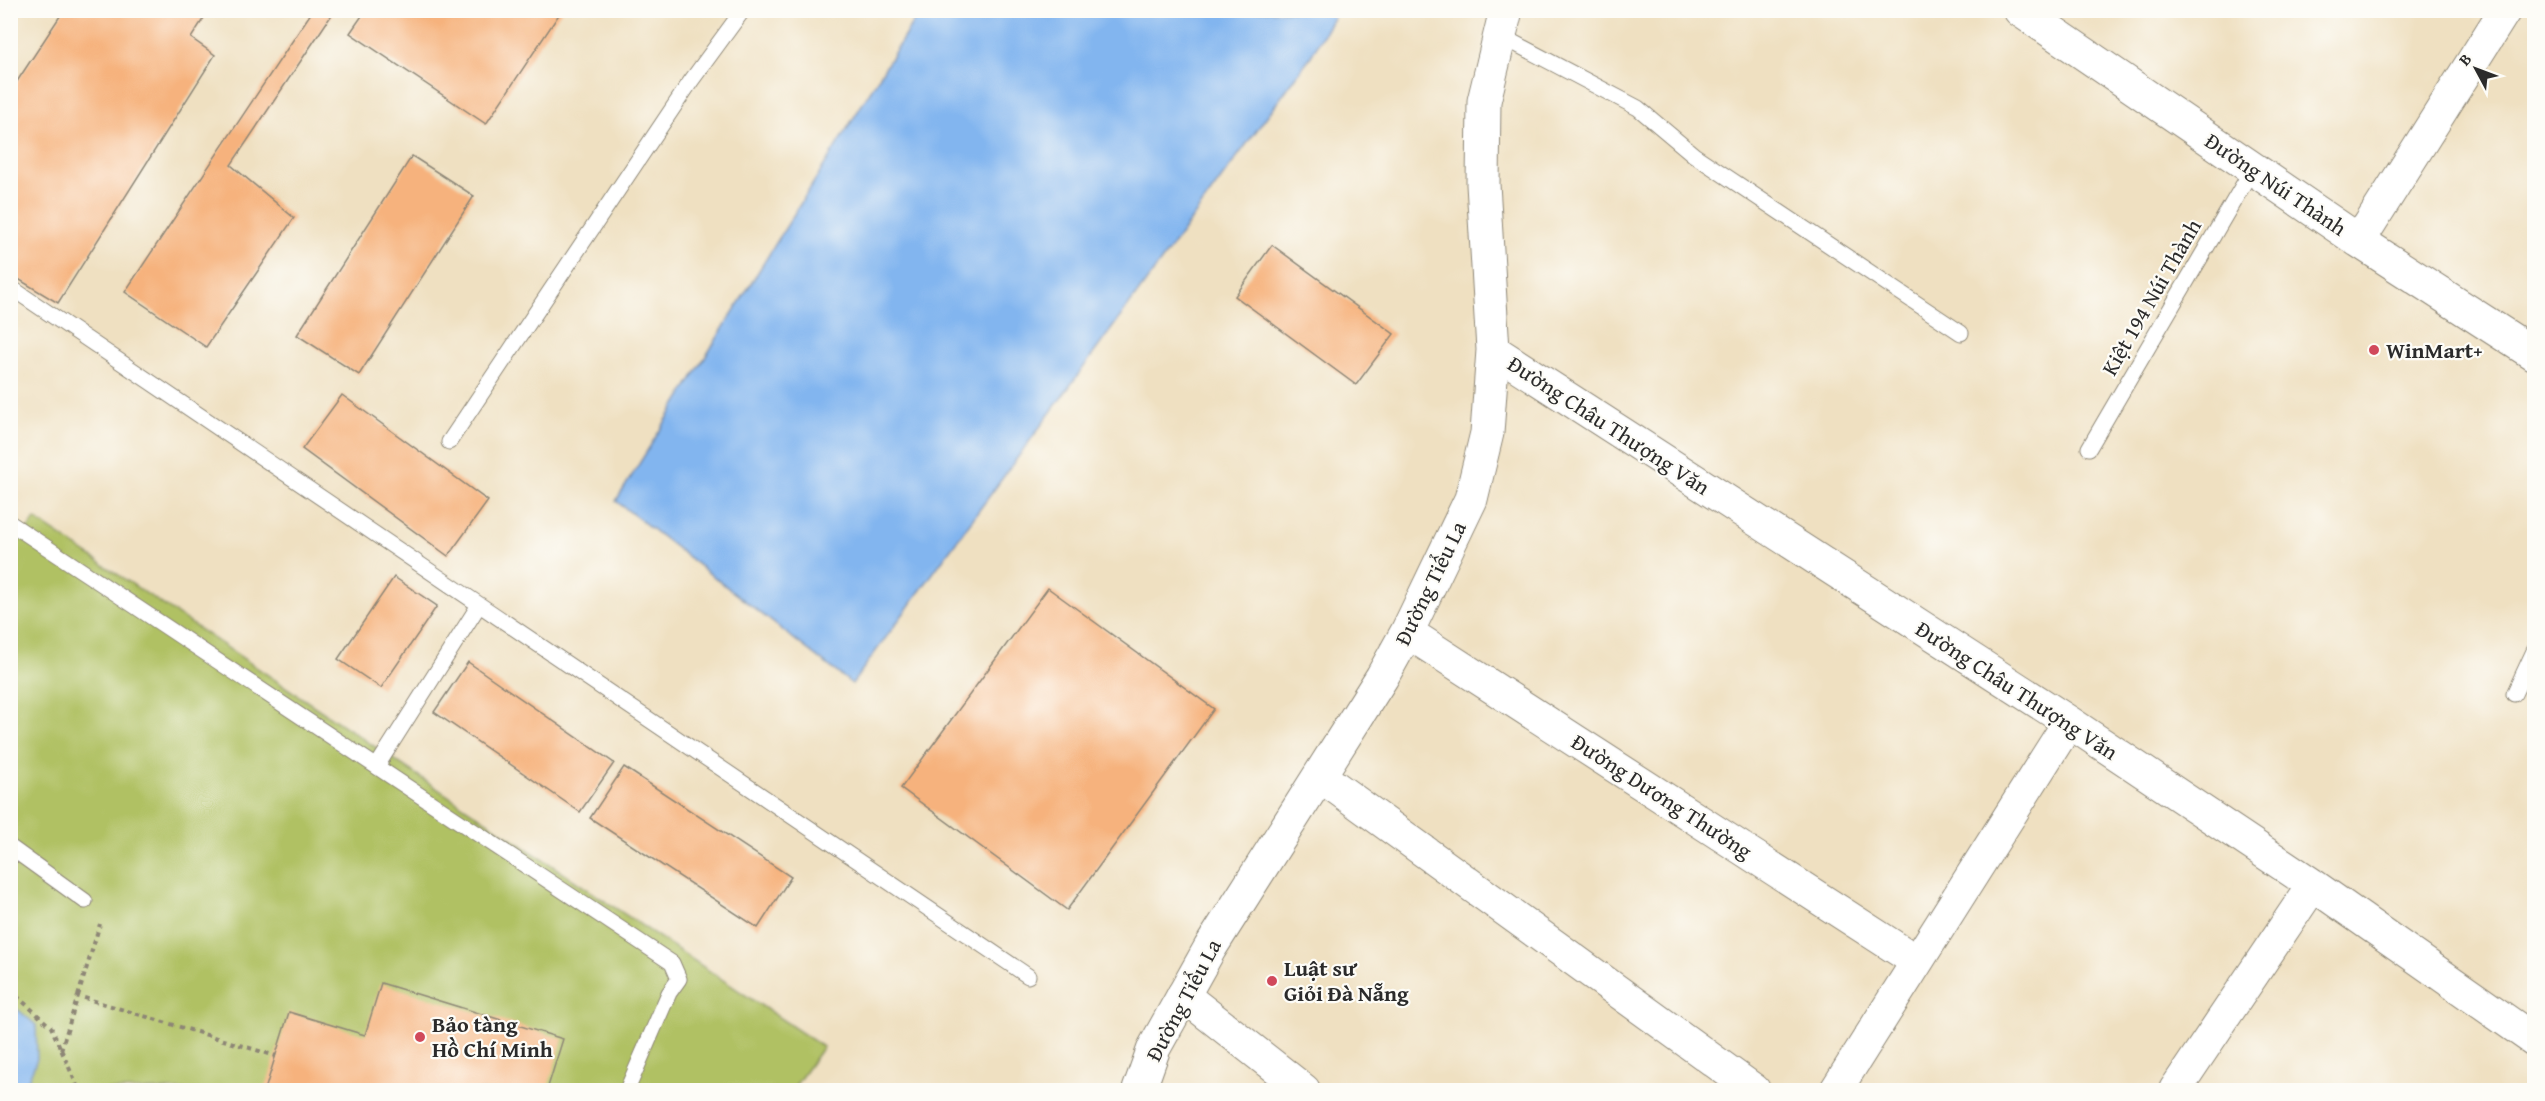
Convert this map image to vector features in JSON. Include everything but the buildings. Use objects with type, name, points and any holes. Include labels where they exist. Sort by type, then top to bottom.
[{"type":"main road","name":"Đường Núi Thành","points":[[2020,10],[2359,240],[2535,354]]},
{"type":"main road","name":"Đường Tiểu La","points":[[1139,1090],[1155,1048],[1183,995],[1242,895],[1382,677],[1407,632],[1471,499],[1486,432],[1493,350],[1483,184],[1484,101],[1503,23]]},
{"type":"street","points":[[2359,240],[2505,10]]},
{"type":"street","name":"Đường Châu Thượng Văn","points":[[1493,350],[2069,722],[2313,885],[2535,1040]]},
{"type":"street","name":"Đường Dương Thường","points":[[1407,632],[1916,961]]},
{"type":"street","points":[[1836,1090],[2069,722]]},
{"type":"street","points":[[1320,776],[1754,1090]]},
{"type":"street","points":[[2175,1090],[2313,885]]},
{"type":"street","points":[[1183,995],[1304,1090]]},
{"type":"lane","points":[[449,442],[691,81],[742,10]]},
{"type":"lane","points":[[1503,23],[1638,108],[1694,154],[1961,333]]},
{"type":"lane","name":"Kiệt 194 Núi Thành","points":[[2089,448],[2253,168]]},
{"type":"lane","points":[[10,287],[1029,976]]},
{"type":"lane","points":[[11,523],[672,963],[679,979],[669,993],[627,1090]]},
{"type":"lane","points":[[377,766],[479,604]]},
{"type":"lane","points":[[2514,694],[2535,651]]},
{"type":"lane","points":[[13,852],[85,901]]},
{"type":"path","points":[[61,1050],[102,917],[85,901]]},
{"type":"path","points":[[10,990],[51,1027],[79,1090]]},
{"type":"path","points":[[78,996],[276,1056]]},
{"type":"green space","points":[[35,519],[823,1047],[792,1090],[11,1090],[10,554]]},
{"type":"water","points":[[920,11],[1337,11],[1311,56],[852,684],[616,501]]},
{"type":"water","points":[[10,1003],[36,1025],[37,1059],[24,1090],[11,1090]]},
{"type":"place","name":"WinMart+","points":[[2374,350]]},
{"type":"place","name":"Luật sư Giỏi Đà Nẵng","points":[[1272,981]]},
{"type":"place","name":"Bảo tàng Hồ Chí Minh","points":[[420,1037]]}]
